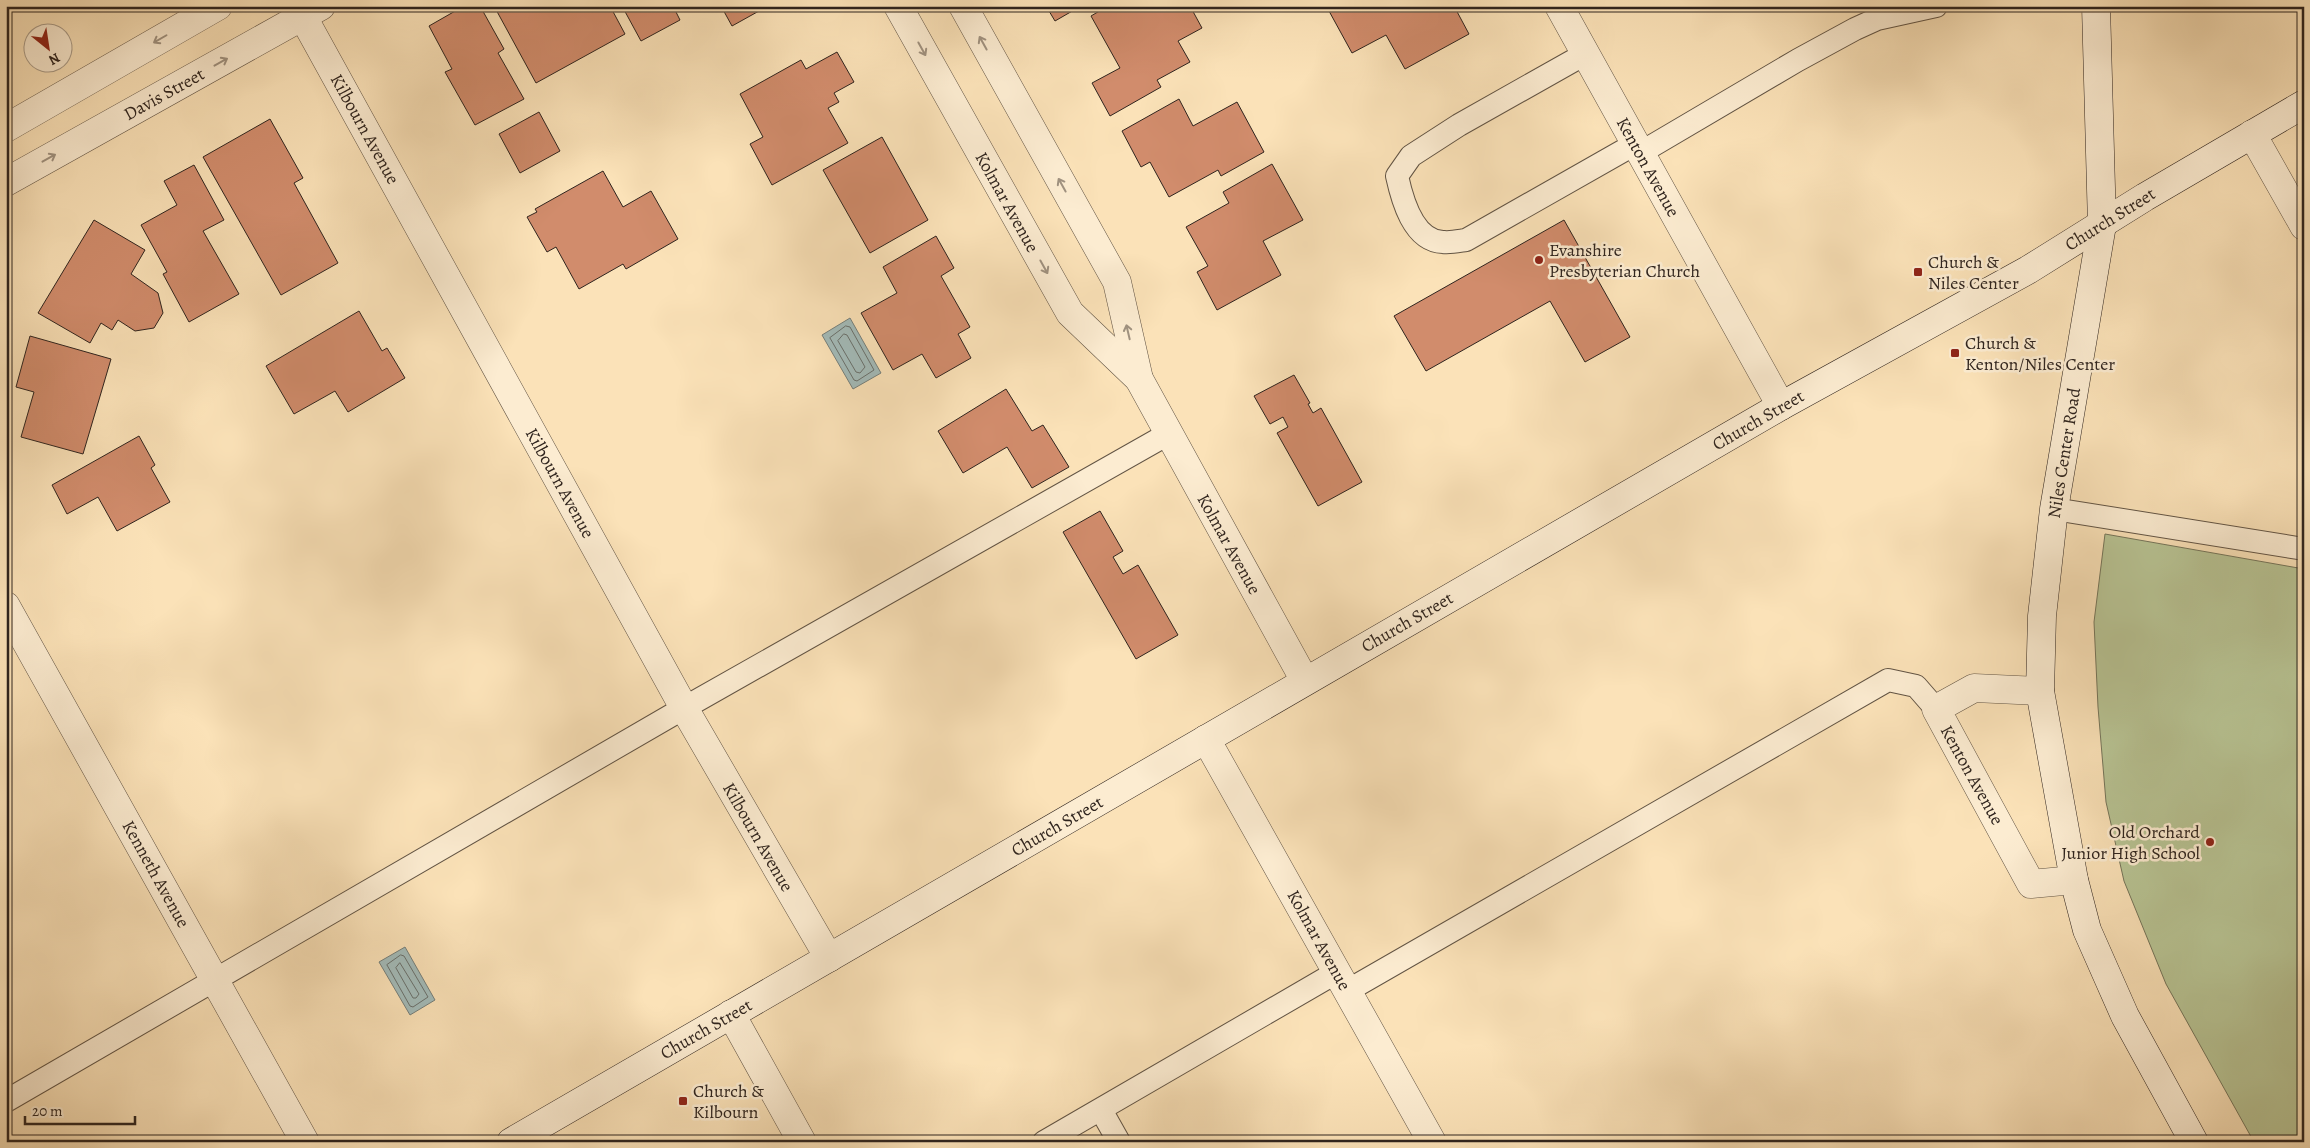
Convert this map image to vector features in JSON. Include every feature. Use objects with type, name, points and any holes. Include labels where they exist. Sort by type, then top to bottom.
[{"type":"street","points":[[6,128],[218,6]]},
{"type":"street","name":"Kolmar Avenue","points":[[898,6],[1070,313],[1139,380]]},
{"type":"street","name":"Kolmar Avenue","points":[[963,6],[1117,282],[1139,380],[1305,682]]},
{"type":"street","name":"Kenton Avenue","points":[[1559,6],[1781,406]]},
{"type":"street","name":"Niles Center Road","points":[[2040,691],[2042,616],[2054,509],[2102,225],[2096,6]]},
{"type":"street","name":"Davis Street","points":[[6,182],[307,10]]},
{"type":"street","name":"Kilbourn Avenue","points":[[307,10],[684,708],[828,958]]},
{"type":"street","name":"Church Street","points":[[511,1142],[1781,406],[2028,270],[2304,104]]},
{"type":"street","points":[[2252,134],[2304,226]]},
{"type":"street","name":"Kenneth Avenue","points":[[6,606],[305,1142]]},
{"type":"street","name":"Kenton Avenue","points":[[2040,691],[1974,688],[1936,710],[2031,884],[2074,880]]},
{"type":"street","points":[[2040,691],[2074,880],[2087,930],[2125,1016],[2194,1142]]},
{"type":"street","name":"Kolmar Avenue","points":[[1206,739],[1432,1142]]},
{"type":"street","points":[[731,1014],[802,1142]]},
{"type":"lane","points":[[1585,54],[1459,125],[1411,156],[1397,176],[1402,200],[1421,234],[1441,242],[1466,240],[1638,149],[1855,29],[1878,19],[1936,6]]},
{"type":"lane","points":[[6,1101],[684,708],[1168,434]]},
{"type":"lane","points":[[2054,509],[2304,549]]},
{"type":"lane","points":[[1044,1142],[1342,982],[1888,680],[1916,686],[1936,710]]},
{"type":"lane","points":[[1101,1110],[1119,1142]]},
{"type":"green space","name":"Old Orchard Junior High School","points":[[2105,534],[2304,569],[2304,1142],[2254,1142],[2166,984],[2124,881],[2106,802],[2098,707],[2094,622]]},
{"type":"water","points":[[850,318],[881,373],[853,389],[822,335]]},
{"type":"water","points":[[405,947],[435,1000],[410,1015],[379,962]]},
{"type":"building","points":[[464,6],[480,6],[504,49],[498,53],[524,99],[475,125],[445,72],[452,69],[429,26]]},
{"type":"building","points":[[494,6],[610,6],[625,34],[536,83]]},
{"type":"building","points":[[622,6],[673,6],[680,20],[641,41]]},
{"type":"building","points":[[721,6],[768,6],[732,26]]},
{"type":"building","points":[[1046,6],[1081,6],[1055,21]]},
{"type":"building","points":[[1108,6],[1190,6],[1202,28],[1178,41],[1190,62],[1157,80],[1161,87],[1110,116],[1092,83],[1120,68],[1091,16]]},
{"type":"building","points":[[1338,6],[1454,6],[1469,34],[1405,69],[1386,35],[1352,53],[1329,11]]},
{"type":"building","points":[[837,52],[854,82],[834,93],[839,102],[828,108],[848,143],[772,185],[750,144],[763,137],[740,94],[801,60],[806,69]]},
{"type":"building","points":[[1179,99],[1193,126],[1237,102],[1264,152],[1221,176],[1218,170],[1169,197],[1150,162],[1141,167],[1122,131]]},
{"type":"building","points":[[539,112],[560,151],[520,173],[499,134]]},
{"type":"building","points":[[270,119],[303,178],[294,183],[338,263],[281,295],[203,157]]},
{"type":"building","points":[[882,137],[928,220],[870,253],[823,170]]},
{"type":"building","points":[[1272,164],[1303,220],[1263,241],[1281,275],[1217,310],[1197,272],[1208,266],[1186,227],[1229,203],[1223,192]]},
{"type":"building","points":[[194,165],[224,220],[203,231],[239,294],[189,322],[163,274],[167,272],[141,225],[177,205],[164,181]]},
{"type":"building","points":[[603,171],[623,207],[651,191],[678,239],[626,269],[623,264],[579,289],[556,247],[547,252],[527,217],[537,212],[535,209]]},
{"type":"building","points":[[94,220],[145,250],[131,274],[158,293],[163,313],[154,328],[135,331],[118,320],[112,330],[101,323],[90,343],[38,313]]},
{"type":"building","name":"Evanshire Presbyterian Church","points":[[1564,220],[1630,337],[1585,362],[1550,301],[1426,371],[1394,316]]},
{"type":"building","points":[[936,236],[954,268],[941,276],[970,327],[958,334],[971,358],[936,378],[922,354],[893,370],[861,313],[897,293],[883,267]]},
{"type":"building","points":[[359,311],[382,351],[387,348],[405,378],[348,412],[335,391],[294,414],[266,366]]},
{"type":"building","points":[[30,336],[111,359],[83,454],[21,437],[34,392],[16,387]]},
{"type":"building","points":[[1294,375],[1310,403],[1308,404],[1313,413],[1321,408],[1362,482],[1318,506],[1277,433],[1288,427],[1283,417],[1270,424],[1254,396]]},
{"type":"building","points":[[1006,389],[1032,431],[1043,425],[1069,467],[1032,488],[1007,447],[963,473],[938,431]]},
{"type":"building","points":[[139,436],[155,465],[151,468],[170,502],[117,531],[98,497],[67,514],[52,485]]},
{"type":"building","points":[[1100,511],[1123,551],[1113,557],[1123,574],[1138,565],[1178,635],[1136,659],[1063,532]]},
{"type":"place","name":"Evanshire Presbyterian Church","points":[[1539,260]]},
{"type":"place","name":"Church & Niles Center","points":[[1918,272]]},
{"type":"place","name":"Church & Kenton/Niles Center","points":[[1955,353]]},
{"type":"place","name":"Old Orchard Junior High School","points":[[2210,842]]},
{"type":"place","name":"Church & Kilbourn","points":[[683,1101]]}]
